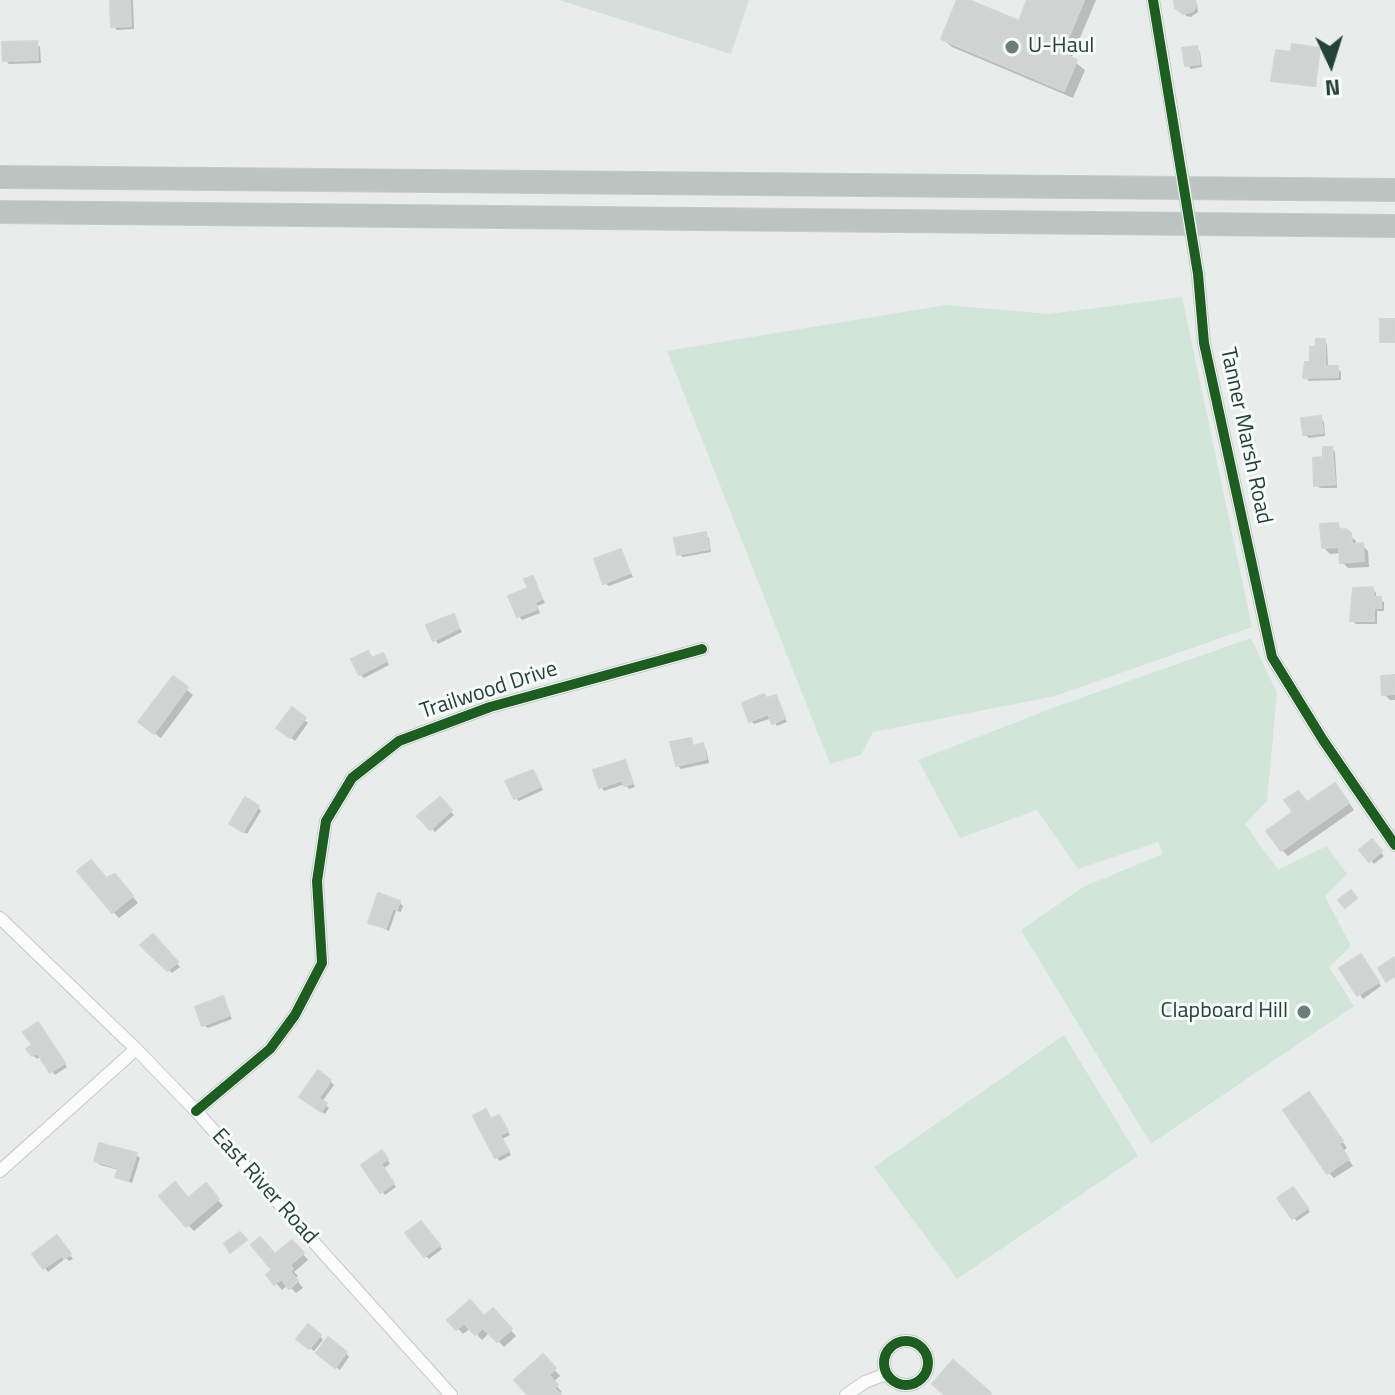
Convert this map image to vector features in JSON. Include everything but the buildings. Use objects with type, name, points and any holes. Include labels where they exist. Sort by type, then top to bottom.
[{"type":"highway","points":[[0,177],[1395,190]]},
{"type":"highway","points":[[1239,189],[1395,183]]},
{"type":"highway","points":[[0,212],[1395,226]]},
{"type":"street","name":"Tanner Marsh Road","points":[[1153,0],[1198,274],[1204,343],[1272,657],[1323,740],[1395,845]]},
{"type":"street","name":"Trailwood Drive","points":[[196,1111],[270,1049],[295,1015],[322,963],[317,881],[326,821],[352,778],[399,741],[490,707],[702,649]]},
{"type":"street","name":"East River Road","points":[[0,918],[196,1111],[451,1395]]},
{"type":"street","points":[[0,1171],[136,1049]]},
{"type":"street","points":[[846,1395],[865,1382],[886,1374]]},
{"type":"shaded area","points":[[559,0],[749,0],[731,54]]},
{"type":"green space","points":[[1182,297],[1252,627],[1055,696],[873,732],[861,755],[830,764],[667,351],[945,305],[1049,314]]},
{"type":"green space","points":[[1251,638],[1277,693],[1267,801],[1245,824],[1278,870],[1327,846],[1347,874],[1325,896],[1351,946],[1329,967],[1354,1006],[1151,1144],[1021,930],[1083,887],[1163,854],[1158,842],[1078,869],[1037,810],[960,838],[918,760],[1058,706]]},
{"type":"green space","points":[[1064,1035],[1138,1156],[957,1279],[874,1167]]},
{"type":"cycle path","points":[[1153,0],[1198,274],[1204,343],[1272,657],[1323,740],[1395,845]]},
{"type":"cycle path","points":[[196,1111],[270,1049],[295,1015],[322,963],[317,881],[326,821],[352,778],[399,741],[490,707],[702,649]]},
{"type":"cycle path","points":[[906,1341],[922,1347],[928,1363],[922,1379],[906,1385],[890,1379],[884,1363],[890,1347],[906,1341]]},
{"type":"place","name":"U-Haul","points":[[1012,47]]},
{"type":"place","name":"Clapboard Hill","points":[[1304,1012]]}]
